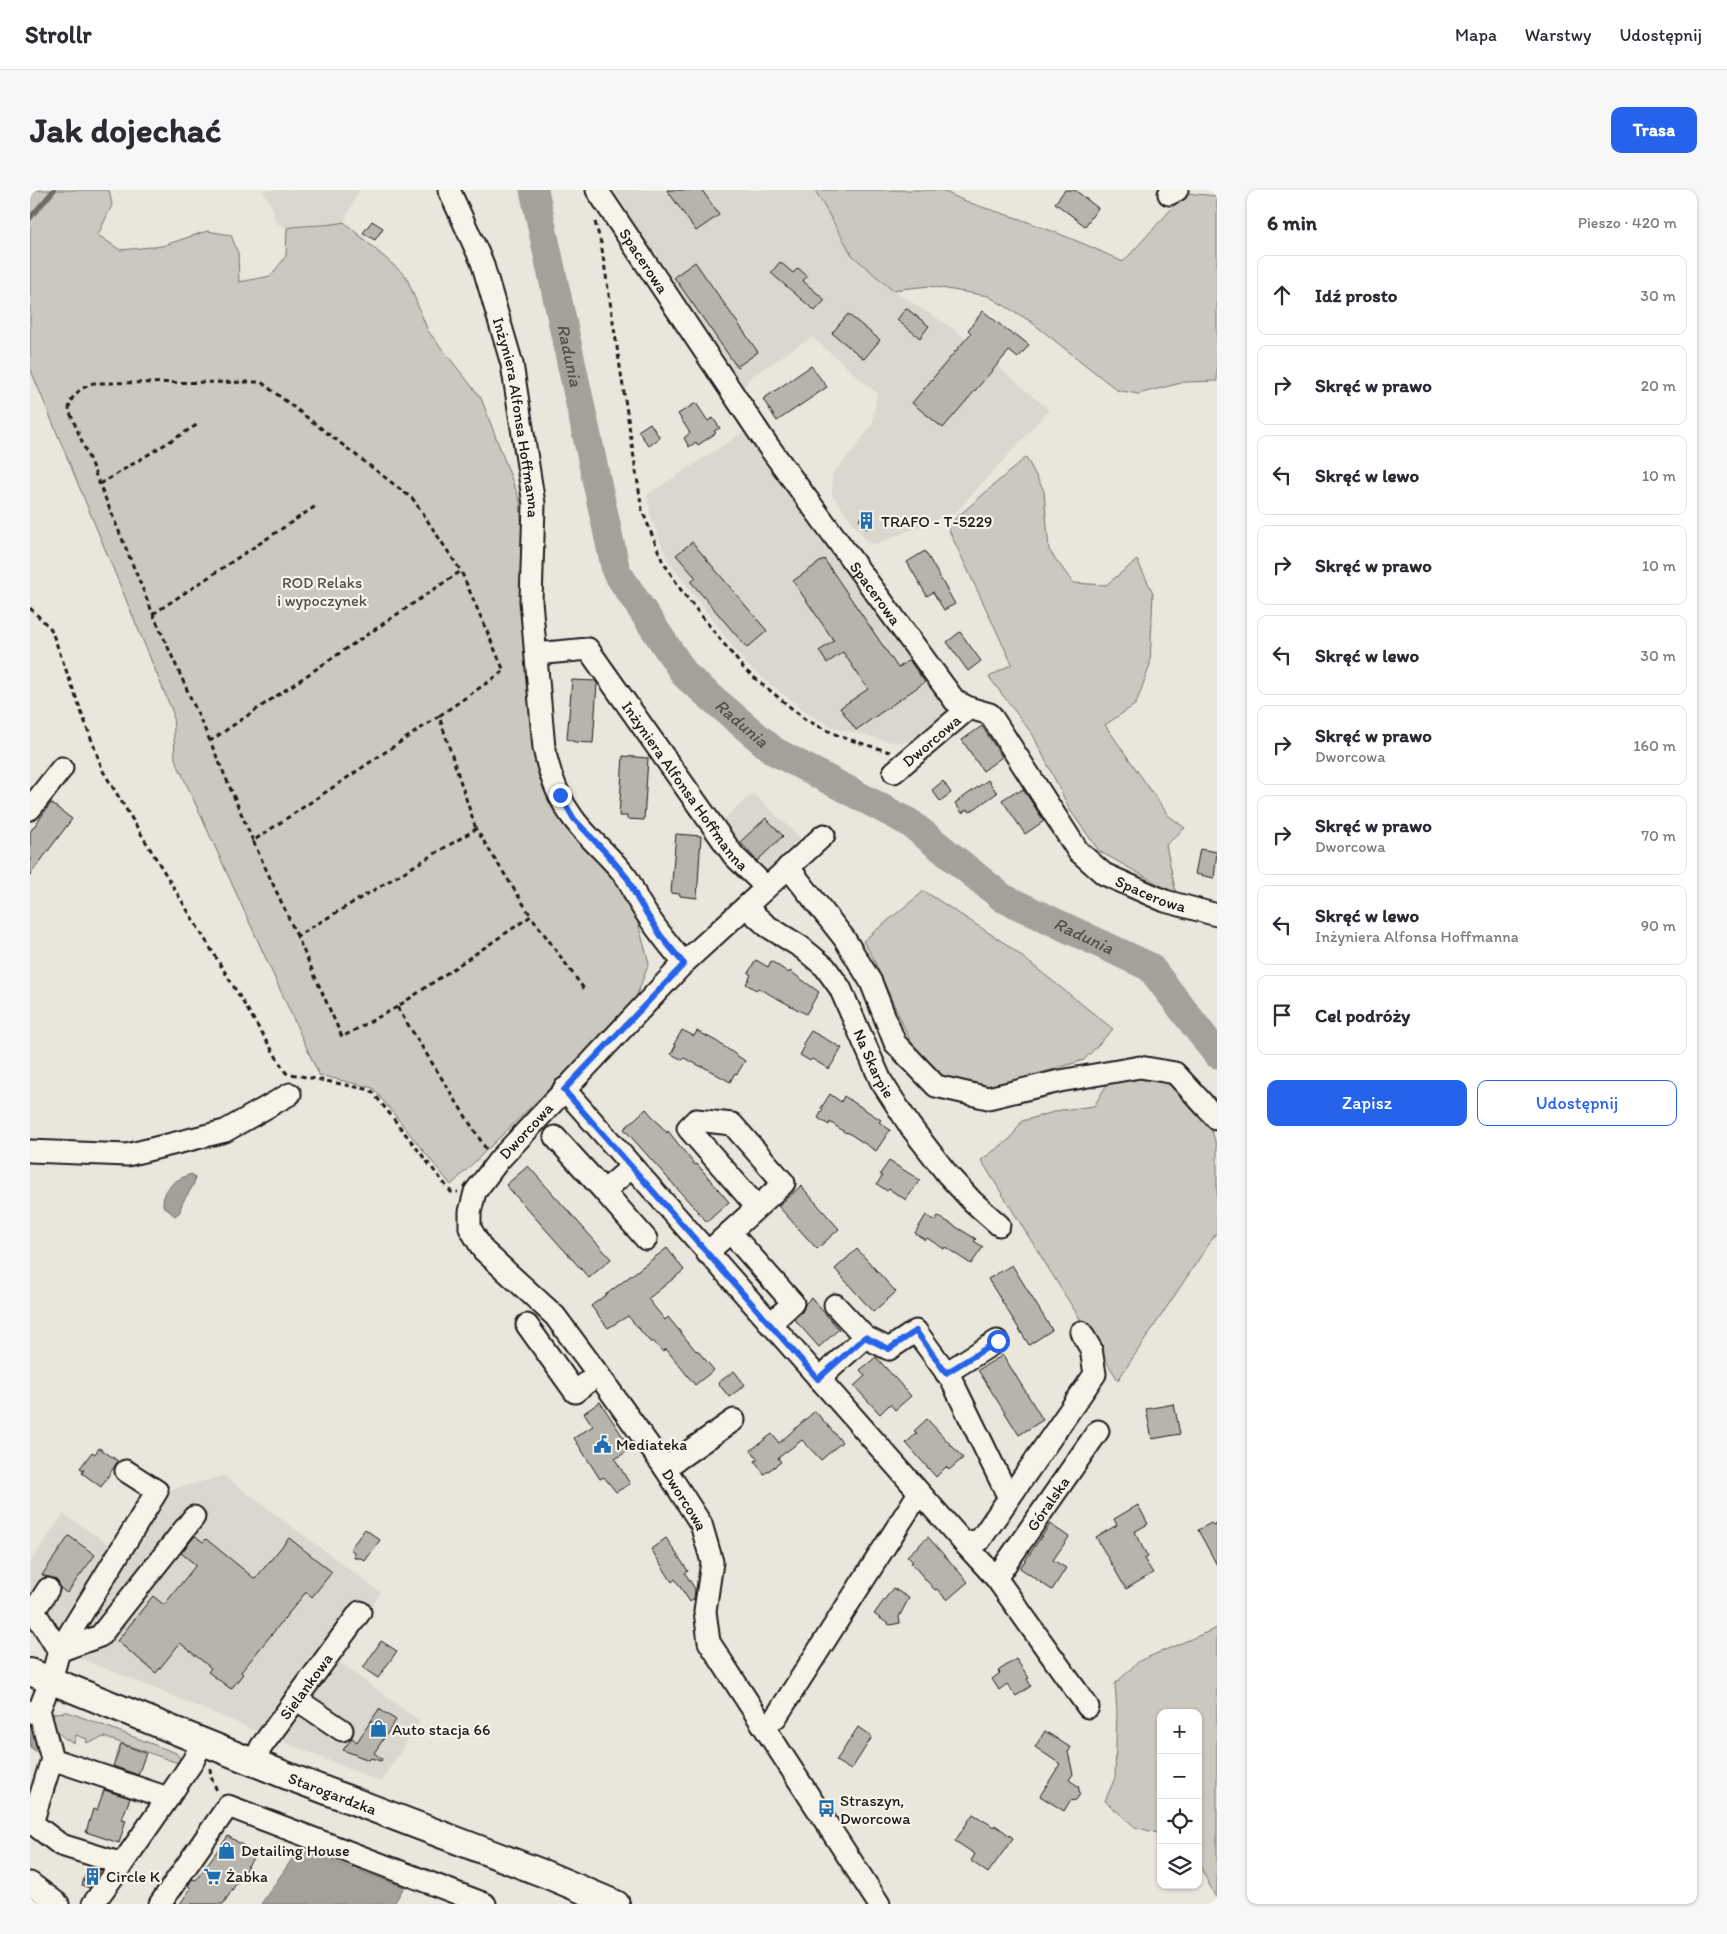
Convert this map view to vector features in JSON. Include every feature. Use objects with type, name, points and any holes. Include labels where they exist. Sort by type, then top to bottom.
[{"type":"main road","name":"Starogardzka","points":[[40,1676],[616,1904]]},
{"type":"street","name":"Inżyniera Alfonsa Hoffmanna","points":[[449,190],[482,262],[512,364],[534,504],[531,601],[544,748],[548,768],[560,795],[574,819],[628,879],[638,900],[661,936],[684,964]]},
{"type":"street","name":"Spacerowa","points":[[598,190],[696,339],[778,458],[955,701],[968,708],[990,714],[1078,851],[1104,874],[1165,901],[1217,915]]},
{"type":"street","name":"Inżyniera Alfonsa Hoffmanna","points":[[536,654],[588,649],[734,856],[766,887]]},
{"type":"street","name":"Dworcowa","points":[[902,765],[968,708]]},
{"type":"street","points":[[30,809],[62,768]]},
{"type":"street","name":"Dworcowa","points":[[824,835],[684,964],[495,1164],[475,1192],[470,1212],[470,1228],[484,1250],[548,1308],[665,1468],[701,1524],[712,1562],[705,1611],[709,1642],[879,1904]]},
{"type":"street","points":[[788,867],[844,938],[871,982],[895,1043],[936,1086],[988,1098],[1060,1081],[1140,1067],[1175,1073],[1217,1119]]},
{"type":"street","name":"Na Skarpie","points":[[746,907],[766,926],[801,946],[825,967],[840,988],[882,1080],[910,1126],[948,1175],[972,1201],[999,1224]]},
{"type":"street","name":"Dworcowa","points":[[564,1090],[964,1543]]},
{"type":"street","points":[[30,1151],[127,1155],[225,1131],[290,1094]]},
{"type":"street","points":[[708,1252],[784,1183],[732,1124],[696,1120],[688,1128],[757,1207]]},
{"type":"street","points":[[555,1138],[646,1239]]},
{"type":"street","points":[[604,1192],[632,1167]]},
{"type":"street","points":[[730,1232],[793,1303],[770,1324]]},
{"type":"street","points":[[835,1306],[865,1337],[889,1349],[916,1331],[946,1373],[1009,1498]]},
{"type":"street","points":[[527,1325],[576,1392],[598,1374]]},
{"type":"street","points":[[964,1543],[980,1540],[1095,1374],[1091,1349],[1081,1332]]},
{"type":"street","points":[[818,1379],[865,1337]]},
{"type":"street","points":[[946,1373],[998,1341]]},
{"type":"street","points":[[665,1468],[734,1420]]},
{"type":"street","name":"Góralska","points":[[996,1578],[1098,1431]]},
{"type":"street","points":[[120,1867],[113,1861],[61,1845],[32,1823],[52,1759],[34,1711],[40,1676],[59,1651],[157,1491],[126,1471]]},
{"type":"street","points":[[765,1728],[776,1717],[919,1493]]},
{"type":"street","points":[[59,1651],[100,1636],[194,1517]]},
{"type":"street","points":[[964,1543],[996,1578],[1088,1707]]},
{"type":"street","points":[[48,1590],[34,1611],[59,1651]]},
{"type":"street","name":"Sielankowa","points":[[254,1762],[260,1747],[360,1612]]},
{"type":"street","points":[[296,1698],[342,1730]]},
{"type":"street","points":[[93,1904],[193,1761],[203,1741]]},
{"type":"street","points":[[52,1759],[168,1798]]},
{"type":"street","points":[[160,1904],[228,1806],[449,1898],[485,1904]]},
{"type":"street","points":[[30,1883],[58,1904]]},
{"type":"path","points":[[594,216],[601,243],[642,510],[662,560],[683,593],[745,670],[806,720],[902,765]]},
{"type":"path","points":[[253,841],[504,671],[461,572],[413,499],[261,382],[93,384],[80,389],[70,401],[69,410],[154,614],[253,841],[342,1037],[397,1007],[531,916]]},
{"type":"path","points":[[100,484],[200,423]]},
{"type":"path","points":[[154,614],[316,506]]},
{"type":"path","points":[[210,741],[461,572]]},
{"type":"path","points":[[30,608],[51,629],[103,771],[286,1073],[371,1090],[451,1192],[475,1192]]},
{"type":"path","points":[[439,716],[476,830],[531,916],[584,990]]},
{"type":"path","points":[[297,936],[476,830]]},
{"type":"path","points":[[397,1007],[495,1164]]},
{"type":"shaded area","points":[[263,190],[359,190],[344,222],[330,225],[301,225],[287,228],[275,222],[273,209]]},
{"type":"shaded area","points":[[614,190],[815,190],[852,255],[892,290],[954,329],[1049,410],[956,512],[876,544],[868,543],[832,495],[832,474],[853,451],[872,425],[877,393],[812,337],[749,378],[745,387],[746,399],[656,260]]},
{"type":"shaded area","points":[[745,431],[817,534],[874,602],[952,708],[921,737],[910,742],[892,742],[834,728],[807,713],[747,665],[668,561],[651,517],[647,495]]},
{"type":"shaded area","points":[[753,793],[800,838],[758,878],[715,827]]},
{"type":"shaded area","points":[[192,1174],[195,1178],[194,1183],[180,1212],[175,1216],[163,1206],[165,1194],[176,1181]]},
{"type":"shaded area","points":[[224,1476],[381,1593],[335,1659],[420,1721],[381,1782],[66,1652],[35,1635],[30,1628],[30,1563],[63,1514],[127,1556],[172,1489]]},
{"type":"shaded area","points":[[30,1725],[32,1725],[40,1754],[30,1747]]},
{"type":"shaded area","points":[[299,1849],[404,1887],[394,1904],[261,1904]]},
{"type":"green space","name":"ROD Relaks i wypoczynek","points":[[30,190],[109,190],[112,205],[98,235],[120,250],[162,246],[207,231],[231,235],[238,253],[239,282],[271,276],[286,256],[287,228],[344,222],[406,276],[428,331],[481,398],[520,501],[538,770],[566,823],[632,902],[649,963],[632,1008],[451,1185],[373,1088],[319,1075],[175,759],[173,713],[30,368]]},
{"type":"green space","points":[[815,190],[942,190],[969,202],[1057,233],[1123,262],[1186,193],[1217,196],[1217,381],[1185,382],[1138,394],[1117,390],[1030,321],[988,296],[929,286],[892,290],[852,255]]},
{"type":"green space","points":[[1026,457],[1044,491],[1049,550],[1073,583],[1106,585],[1137,560],[1153,593],[1150,665],[1136,704],[1105,725],[1168,815],[1185,828],[1166,845],[1176,894],[1099,851],[1070,810],[1033,735],[989,677],[1012,664],[947,526]]},
{"type":"green space","points":[[924,891],[1006,944],[1113,1029],[1084,1060],[999,1086],[965,1086],[934,1071],[914,1049],[871,954],[863,941]]},
{"type":"green space","points":[[1146,1076],[1177,1087],[1206,1114],[1217,1147],[1217,1232],[1118,1380],[981,1160],[1010,1139],[1022,1121],[1061,1110],[1094,1106],[1109,1081]]},
{"type":"green space","points":[[1217,1628],[1217,1900],[1202,1870],[1202,1709],[1157,1709],[1157,1833],[1135,1827],[1105,1801],[1115,1778],[1117,1711],[1115,1684],[1139,1661]]},
{"type":"green space","points":[[68,1712],[176,1753],[180,1758],[178,1763],[104,1737],[86,1743],[87,1739],[76,1735],[74,1743],[69,1741],[55,1727],[53,1718],[54,1713]]},
{"type":"building","points":[[667,190],[702,190],[719,215],[696,231]]},
{"type":"building","points":[[1065,190],[1075,190],[1098,208],[1085,226],[1055,203]]},
{"type":"building","points":[[372,221],[383,228],[375,240],[363,233]]},
{"type":"building","points":[[695,262],[758,352],[737,367],[674,277]]},
{"type":"building","points":[[780,262],[793,273],[798,268],[807,276],[803,281],[825,300],[815,311],[771,273]]},
{"type":"building","points":[[906,308],[929,326],[920,338],[897,320]]},
{"type":"building","points":[[983,311],[1029,345],[1018,358],[1009,351],[943,428],[912,403],[971,333],[968,330]]},
{"type":"building","points":[[848,314],[880,340],[864,359],[832,333]]},
{"type":"building","points":[[811,366],[827,387],[777,421],[763,399]]},
{"type":"building","points":[[696,403],[708,421],[713,418],[720,428],[714,431],[716,433],[698,445],[696,442],[689,447],[684,438],[690,433],[678,414]]},
{"type":"building","points":[[650,423],[660,438],[649,446],[638,431]]},
{"type":"building","name":"TRAFO - T-5229","points":[[869,512],[875,523],[866,529],[859,519]]},
{"type":"building","points":[[692,542],[767,631],[747,648],[691,582],[696,578],[676,555]]},
{"type":"building","points":[[925,551],[955,604],[944,610],[933,592],[927,596],[907,562]]},
{"type":"building","points":[[824,559],[898,668],[909,660],[925,682],[856,730],[840,708],[868,689],[843,652],[827,663],[819,651],[834,641],[793,581]]},
{"type":"building","points":[[960,632],[981,661],[968,671],[947,642]]},
{"type":"building","points":[[572,680],[596,681],[597,683],[593,743],[575,742],[567,739]]},
{"type":"building","points":[[982,726],[1002,757],[983,771],[962,740]]},
{"type":"building","points":[[623,756],[648,758],[644,820],[627,819],[627,816],[619,816]]},
{"type":"building","points":[[988,780],[997,793],[970,812],[967,809],[962,813],[955,803]]},
{"type":"building","points":[[943,781],[951,793],[940,801],[932,790]]},
{"type":"building","points":[[1023,789],[1044,821],[1025,834],[1002,800]]},
{"type":"building","points":[[51,803],[72,819],[30,875],[30,832]]},
{"type":"building","points":[[766,818],[783,836],[757,861],[740,842]]},
{"type":"building","points":[[676,834],[701,836],[697,898],[671,893]]},
{"type":"building","points":[[1200,849],[1217,852],[1214,878],[1195,874]]},
{"type":"building","points":[[756,960],[768,967],[771,961],[789,973],[790,971],[819,992],[806,1014],[758,988],[756,990],[746,984],[751,975],[748,973]]},
{"type":"building","points":[[682,1030],[694,1036],[697,1031],[716,1041],[745,1061],[730,1082],[702,1066],[671,1054]]},
{"type":"building","points":[[811,1031],[842,1048],[829,1069],[812,1059],[810,1061],[800,1055],[805,1046],[802,1045]]},
{"type":"building","points":[[830,1094],[841,1102],[844,1096],[881,1120],[879,1122],[890,1130],[876,1151],[830,1122],[829,1125],[818,1118],[823,1109],[821,1108]]},
{"type":"building","points":[[646,1109],[667,1133],[668,1131],[695,1165],[697,1164],[729,1202],[707,1222],[624,1129]]},
{"type":"building","points":[[889,1161],[920,1180],[906,1200],[877,1184],[882,1176],[880,1174]]},
{"type":"building","points":[[528,1166],[611,1259],[589,1278],[506,1185]]},
{"type":"building","points":[[801,1186],[839,1229],[817,1249],[778,1206]]},
{"type":"building","points":[[926,1215],[935,1221],[938,1216],[976,1239],[974,1241],[983,1247],[971,1264],[945,1247],[944,1249],[915,1233]]},
{"type":"building","points":[[667,1248],[684,1270],[648,1299],[665,1320],[668,1317],[714,1370],[695,1385],[666,1349],[663,1352],[653,1341],[651,1343],[628,1316],[608,1328],[591,1306]]},
{"type":"building","points":[[857,1249],[896,1292],[873,1312],[835,1269]]},
{"type":"building","points":[[1012,1265],[1052,1330],[1029,1345],[988,1279]]},
{"type":"building","points":[[811,1298],[839,1329],[819,1347],[794,1319],[802,1312],[805,1304]]},
{"type":"building","points":[[1003,1355],[1043,1420],[1019,1435],[978,1370]]},
{"type":"building","points":[[876,1357],[911,1396],[895,1410],[890,1404],[880,1414],[854,1386],[865,1376],[860,1370]]},
{"type":"building","points":[[734,1371],[745,1385],[729,1397],[718,1383]]},
{"type":"building","name":"Mediateka","points":[[600,1402],[631,1449],[615,1459],[630,1484],[616,1492],[604,1477],[600,1479],[574,1438],[593,1426],[584,1413]]},
{"type":"building","points":[[1174,1404],[1180,1434],[1152,1439],[1146,1409]]},
{"type":"building","points":[[815,1411],[842,1442],[821,1460],[802,1440],[778,1458],[781,1462],[764,1474],[755,1461],[758,1459],[751,1450],[772,1434],[779,1443]]},
{"type":"building","points":[[927,1419],[963,1458],[949,1470],[946,1467],[936,1477],[906,1443],[917,1433],[914,1431]]},
{"type":"building","points":[[99,1448],[118,1461],[101,1487],[82,1473],[84,1470],[80,1468],[92,1452],[95,1454]]},
{"type":"building","points":[[1138,1505],[1148,1524],[1134,1532],[1148,1557],[1144,1559],[1153,1573],[1126,1589],[1096,1537],[1117,1525],[1114,1519]]},
{"type":"building","points":[[1211,1523],[1213,1525],[1217,1523],[1217,1565],[1198,1530]]},
{"type":"building","points":[[1050,1524],[1069,1537],[1053,1560],[1066,1568],[1052,1590],[1020,1568]]},
{"type":"building","points":[[365,1529],[380,1540],[365,1561],[361,1558],[354,1558],[354,1552],[350,1549]]},
{"type":"building","points":[[69,1536],[95,1555],[67,1593],[60,1588],[55,1579],[42,1575]]},
{"type":"building","points":[[195,1536],[203,1542],[206,1539],[255,1579],[289,1538],[332,1572],[312,1597],[306,1592],[241,1672],[243,1674],[231,1689],[208,1672],[211,1668],[180,1643],[156,1673],[117,1641],[153,1596],[164,1605],[196,1565],[181,1553]]},
{"type":"building","points":[[928,1537],[968,1582],[947,1600],[937,1589],[935,1590],[907,1556]]},
{"type":"building","points":[[666,1538],[688,1571],[685,1573],[695,1589],[694,1599],[690,1602],[675,1579],[672,1582],[651,1549]]},
{"type":"building","points":[[893,1588],[909,1598],[899,1617],[900,1623],[890,1625],[874,1614]]},
{"type":"building","points":[[381,1641],[397,1651],[378,1678],[363,1668]]},
{"type":"building","points":[[1016,1659],[1029,1678],[1027,1679],[1031,1686],[1016,1696],[1007,1684],[999,1690],[992,1679],[1000,1673],[998,1671]]},
{"type":"building","name":"Auto stacja 66","points":[[379,1709],[396,1720],[374,1753],[382,1759],[381,1761],[371,1758],[369,1760],[343,1750],[352,1738],[357,1742]]},
{"type":"building","points":[[858,1727],[872,1737],[851,1770],[836,1761]]},
{"type":"building","points":[[1045,1731],[1071,1748],[1068,1752],[1073,1774],[1069,1780],[1078,1786],[1080,1794],[1076,1800],[1070,1801],[1064,1811],[1040,1796],[1060,1764],[1035,1747]]},
{"type":"building","points":[[121,1744],[146,1753],[138,1775],[113,1766]]},
{"type":"building","points":[[104,1790],[130,1798],[122,1819],[126,1820],[119,1843],[86,1832],[93,1809],[97,1810]]},
{"type":"building","points":[[973,1814],[994,1827],[995,1825],[1013,1838],[988,1873],[971,1861],[975,1854],[955,1841]]},
{"type":"building","points":[[228,1836],[255,1855],[223,1904],[180,1904],[191,1888],[188,1886],[192,1879],[196,1880]]},
{"type":"building","name":"Circle K","points":[[88,1866],[101,1870],[89,1888],[82,1885]]},
{"type":"waterway","points":[[30,218],[54,190]]},
{"type":"waterway","name":"Radunia","points":[[534,190],[616,571],[686,676],[774,751],[910,823],[1003,898],[1150,967],[1217,1054]]},
{"type":"place","name":"TRAFO - T-5229","points":[[867,521]]},
{"type":"place","name":"Mediateka","points":[[602,1444]]},
{"type":"place","name":"Auto stacja 66","points":[[378,1729]]},
{"type":"place","name":"Straszyn, Dworcowa","points":[[826,1809]]},
{"type":"place","name":"Detailing House","points":[[227,1850]]},
{"type":"place","name":"Circle K","points":[[92,1876]]},
{"type":"place","name":"Żabka","points":[[212,1876]]},
{"type":"route","points":[[560,795],[574,819],[628,879],[638,900],[661,936],[684,964],[564,1090],[818,1379],[865,1337],[889,1349],[916,1331],[946,1373],[998,1341]]}]
